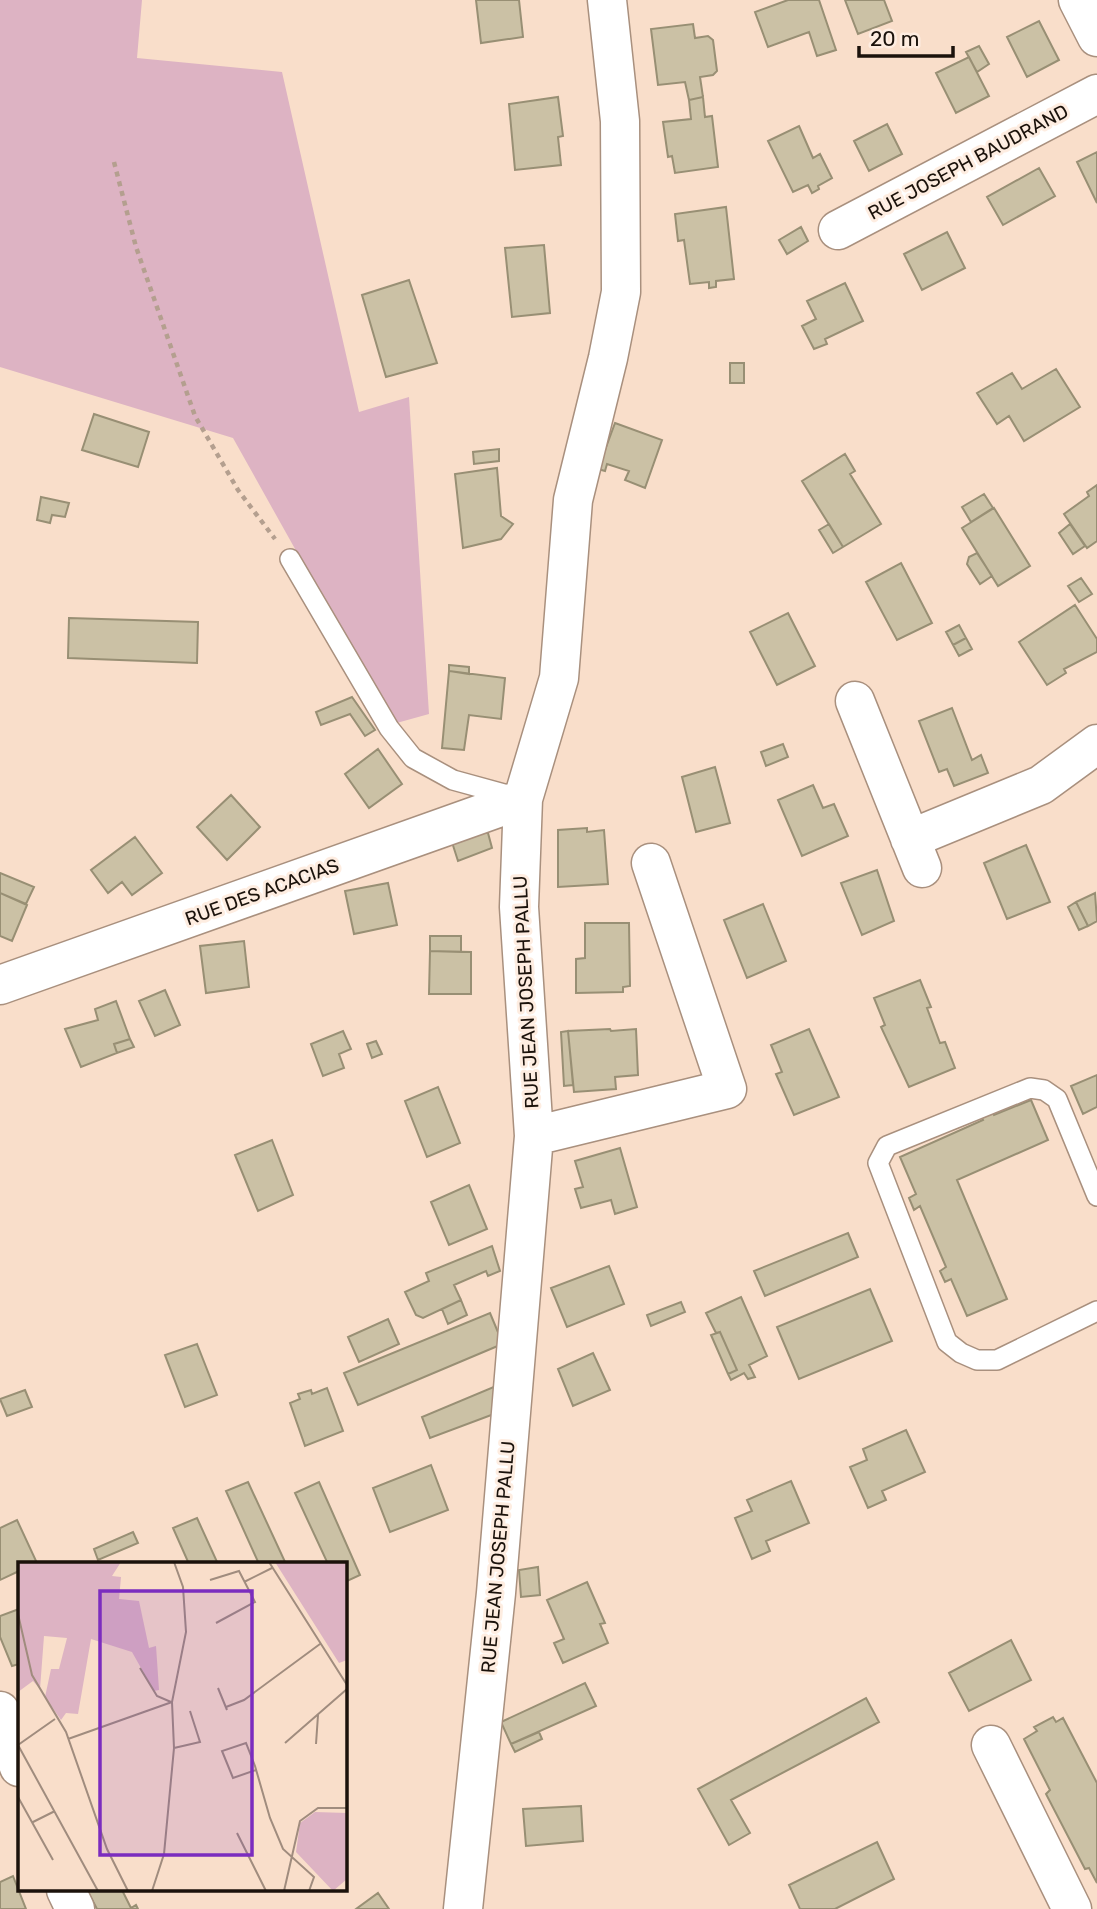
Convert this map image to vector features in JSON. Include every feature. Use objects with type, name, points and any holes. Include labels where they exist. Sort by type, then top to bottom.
[{"type":"street","name":"RUE JEAN JOSEPH PALLU","points":[[463,1909],[495,1606],[534,1136],[519,906],[523,799],[559,678],[573,500],[608,358],[621,292],[620,121],[607,0]]},
{"type":"street","points":[[1078,0],[1097,37]]},
{"type":"street","name":"RUE JOSEPH BAUDRAND","points":[[838,230],[1097,94]]},
{"type":"street","points":[[855,701],[916,854],[1041,785],[1097,744]]},
{"type":"street","name":"RUE DES ACACIAS","points":[[0,985],[523,799]]},
{"type":"street","points":[[534,1136],[727,1089],[651,863]]},
{"type":"street","points":[[0,1711],[18,1764]]},
{"type":"street","points":[[991,1745],[1072,1909]]},
{"type":"street","points":[[67,1892],[75,1909]]},
{"type":"lane","points":[[290,559],[388,728],[413,758],[453,780],[523,799]]},
{"type":"lane","points":[[1097,1196],[1058,1099],[1044,1090],[1030,1088],[887,1146],[878,1163],[947,1342],[961,1353],[977,1360],[997,1360],[1097,1311]]},
{"type":"path","points":[[114,162],[136,247],[195,416],[238,490],[290,559]]},
{"type":"shaded area","points":[[0,0],[142,0],[137,58],[282,72],[359,412],[409,397],[429,714],[393,724],[233,438],[0,367]]},
{"type":"building","points":[[476,0],[519,0],[523,37],[481,43]]},
{"type":"building","points":[[788,0],[819,0],[836,50],[817,56],[809,32],[768,47],[755,12]]},
{"type":"building","points":[[845,0],[884,0],[892,21],[858,34]]},
{"type":"building","points":[[1039,21],[1059,60],[1027,77],[1007,37]]},
{"type":"building","points":[[693,24],[695,38],[708,36],[713,40],[717,71],[713,75],[700,77],[703,97],[689,100],[685,82],[658,85],[651,29]]},
{"type":"building","points":[[979,46],[989,64],[977,72],[966,52]]},
{"type":"building","points":[[969,57],[989,96],[956,113],[936,73]]},
{"type":"building","points":[[558,97],[563,136],[558,137],[561,165],[515,170],[509,104]]},
{"type":"building","points":[[703,97],[705,117],[712,116],[718,167],[675,173],[672,156],[668,157],[663,122],[691,119],[689,100]]},
{"type":"building","points":[[887,124],[902,154],[869,171],[854,141]]},
{"type":"building","points":[[799,126],[813,158],[820,154],[832,178],[812,193],[808,185],[793,192],[768,141]]},
{"type":"building","points":[[1097,152],[1097,203],[1077,162]]},
{"type":"building","points":[[1039,168],[1055,196],[1003,225],[987,197]]},
{"type":"building","points":[[726,207],[734,279],[716,281],[716,287],[709,288],[709,282],[690,284],[684,240],[678,241],[675,214]]},
{"type":"building","points":[[801,227],[808,241],[787,254],[779,240]]},
{"type":"building","points":[[947,232],[965,268],[922,290],[904,254]]},
{"type":"building","points":[[544,245],[550,313],[512,317],[505,248]]},
{"type":"building","points":[[409,280],[437,363],[386,377],[362,295]]},
{"type":"building","points":[[845,283],[863,321],[825,339],[827,344],[814,349],[802,326],[816,319],[807,301]]},
{"type":"building","points":[[730,363],[744,363],[744,383],[730,383]]},
{"type":"building","points":[[1056,369],[1080,407],[1024,441],[1009,416],[997,424],[977,393],[1012,373],[1022,389]]},
{"type":"building","points":[[94,414],[149,432],[138,467],[82,450]]},
{"type":"building","points":[[615,423],[662,440],[645,488],[625,480],[629,471],[607,464],[605,471],[598,469]]},
{"type":"building","points":[[499,449],[499,461],[474,464],[473,452]]},
{"type":"building","points":[[845,454],[855,471],[850,474],[881,524],[843,547],[802,481]]},
{"type":"building","points":[[497,468],[501,516],[513,524],[501,539],[463,548],[455,474]]},
{"type":"building","points":[[1097,485],[1097,541],[1087,548],[1064,514],[1089,496],[1087,492]]},
{"type":"building","points":[[984,494],[993,508],[971,522],[962,507]]},
{"type":"building","points":[[41,497],[69,503],[65,517],[52,515],[50,523],[37,520]]},
{"type":"building","points":[[994,508],[1030,566],[998,586],[962,528]]},
{"type":"building","points":[[829,524],[843,547],[833,553],[819,530]]},
{"type":"building","points":[[1070,524],[1085,546],[1073,554],[1059,533]]},
{"type":"building","points":[[977,553],[992,576],[980,584],[967,564],[969,557]]},
{"type":"building","points":[[901,563],[932,623],[897,640],[866,582]]},
{"type":"building","points":[[1081,578],[1092,594],[1079,602],[1068,586]]},
{"type":"building","points":[[1075,605],[1097,639],[1097,652],[1064,669],[1066,673],[1047,685],[1019,642]]},
{"type":"building","points":[[788,613],[815,666],[777,685],[750,632]]},
{"type":"building","points":[[69,618],[198,622],[197,663],[68,658]]},
{"type":"building","points":[[959,625],[966,638],[953,645],[946,632]]},
{"type":"building","points":[[966,638],[972,649],[959,656],[953,645]]},
{"type":"building","points":[[449,665],[469,667],[469,674],[449,671]]},
{"type":"building","points":[[449,671],[505,678],[501,719],[469,715],[464,750],[442,748]]},
{"type":"building","points":[[352,697],[375,730],[365,736],[350,714],[321,725],[316,712]]},
{"type":"building","points":[[952,708],[972,760],[981,755],[988,773],[954,786],[947,769],[939,772],[919,721]]},
{"type":"building","points":[[783,744],[788,757],[766,766],[761,752]]},
{"type":"building","points":[[378,749],[402,784],[369,808],[345,774]]},
{"type":"building","points":[[715,767],[730,823],[696,832],[682,777]]},
{"type":"building","points":[[813,785],[823,808],[834,804],[848,836],[802,856],[778,800]]},
{"type":"building","points":[[231,795],[260,827],[227,860],[197,827]]},
{"type":"building","points":[[476,827],[488,833],[492,848],[458,861],[450,836]]},
{"type":"building","points":[[587,828],[587,832],[604,830],[608,884],[558,887],[558,830]]},
{"type":"building","points":[[135,837],[162,873],[132,895],[122,882],[108,893],[91,870]]},
{"type":"building","points":[[1026,845],[1050,902],[1007,919],[984,863]]},
{"type":"building","points":[[877,870],[894,921],[862,935],[841,883]]},
{"type":"building","points":[[0,873],[34,887],[26,904],[0,893]]},
{"type":"building","points":[[388,883],[397,925],[354,934],[345,891]]},
{"type":"building","points":[[0,893],[27,905],[12,941],[0,936]]},
{"type":"building","points":[[1095,893],[1097,921],[1088,926],[1076,902]]},
{"type":"building","points":[[1076,902],[1088,926],[1079,930],[1068,907]]},
{"type":"building","points":[[763,904],[786,961],[747,978],[724,920]]},
{"type":"building","points":[[585,923],[629,923],[630,986],[623,987],[623,992],[576,993],[576,959],[585,958]]},
{"type":"building","points":[[430,936],[461,936],[461,952],[430,951]]},
{"type":"building","points":[[244,941],[249,987],[206,993],[200,946]]},
{"type":"building","points":[[430,951],[471,952],[471,994],[429,994]]},
{"type":"building","points":[[920,980],[931,1007],[927,1008],[940,1043],[945,1042],[955,1068],[909,1087],[881,1027],[885,1025],[874,998]]},
{"type":"building","points":[[165,990],[180,1025],[155,1036],[139,1001]]},
{"type":"building","points":[[116,1001],[130,1039],[114,1044],[117,1053],[81,1067],[65,1029],[98,1020],[95,1009]]},
{"type":"building","points":[[636,1029],[638,1075],[615,1077],[616,1089],[574,1092],[568,1031]]},
{"type":"building","points":[[809,1029],[839,1097],[794,1115],[776,1074],[782,1072],[771,1045]]},
{"type":"building","points":[[343,1031],[351,1049],[339,1054],[344,1068],[323,1076],[311,1044]]},
{"type":"building","points":[[568,1031],[573,1085],[564,1086],[561,1032]]},
{"type":"building","points":[[130,1039],[134,1047],[117,1053],[114,1044]]},
{"type":"building","points":[[376,1041],[382,1054],[372,1058],[367,1044]]},
{"type":"building","points":[[1097,1075],[1097,1107],[1083,1114],[1071,1086]]},
{"type":"building","points":[[438,1087],[460,1143],[427,1157],[405,1101]]},
{"type":"building","points":[[1031,1100],[1048,1140],[957,1180],[1007,1299],[967,1316],[951,1279],[945,1282],[940,1271],[946,1267],[920,1206],[914,1210],[909,1198],[916,1194],[900,1157],[983,1120],[980,1114],[991,1109],[994,1115]]},
{"type":"building","points":[[272,1140],[293,1195],[258,1211],[235,1155]]},
{"type":"building","points":[[620,1148],[637,1207],[615,1214],[611,1200],[581,1208],[575,1189],[583,1187],[575,1161]]},
{"type":"building","points":[[469,1185],[487,1229],[449,1245],[431,1202]]},
{"type":"building","points":[[848,1233],[858,1257],[765,1296],[754,1271]]},
{"type":"building","points":[[492,1246],[500,1271],[488,1276],[486,1271],[454,1285],[461,1300],[423,1318],[416,1315],[405,1292],[429,1281],[426,1273]]},
{"type":"building","points":[[609,1266],[624,1304],[567,1327],[551,1288]]},
{"type":"building","points":[[870,1289],[892,1341],[799,1379],[777,1327]]},
{"type":"building","points":[[741,1297],[767,1356],[749,1365],[755,1377],[748,1379],[744,1373],[731,1380],[728,1374],[737,1370],[720,1332],[716,1333],[706,1313]]},
{"type":"building","points":[[461,1300],[467,1315],[448,1324],[442,1309]]},
{"type":"building","points":[[681,1302],[685,1312],[651,1326],[647,1315]]},
{"type":"building","points":[[490,1313],[500,1337],[500,1345],[358,1405],[344,1373]]},
{"type":"building","points":[[388,1319],[399,1344],[359,1362],[348,1337]]},
{"type":"building","points":[[720,1332],[737,1370],[728,1374],[711,1335]]},
{"type":"building","points":[[197,1344],[217,1395],[185,1407],[165,1355]]},
{"type":"building","points":[[593,1353],[610,1390],[573,1406],[558,1369]]},
{"type":"building","points":[[496,1386],[494,1414],[430,1438],[422,1417]]},
{"type":"building","points":[[327,1388],[343,1431],[305,1446],[290,1403],[300,1399],[298,1394],[311,1390],[312,1394]]},
{"type":"building","points":[[25,1390],[32,1407],[7,1416],[0,1399]]},
{"type":"building","points":[[906,1430],[925,1472],[882,1491],[886,1500],[868,1508],[850,1467],[867,1460],[863,1449]]},
{"type":"building","points":[[431,1465],[448,1510],[390,1532],[373,1488]]},
{"type":"building","points":[[791,1481],[809,1523],[766,1541],[770,1551],[752,1559],[735,1518],[752,1511],[747,1500]]},
{"type":"building","points":[[248,1482],[285,1562],[258,1562],[226,1491]]},
{"type":"building","points":[[319,1482],[360,1575],[346,1582],[346,1562],[327,1562],[295,1493]]},
{"type":"building","points":[[197,1518],[217,1562],[188,1562],[173,1528]]},
{"type":"building","points":[[17,1520],[37,1562],[18,1562],[18,1571],[0,1580],[0,1528]]},
{"type":"building","points":[[133,1532],[138,1543],[98,1560],[94,1549]]},
{"type":"building","points":[[538,1567],[540,1595],[521,1597],[519,1570]]},
{"type":"building","points":[[587,1582],[605,1623],[600,1624],[608,1643],[563,1663],[554,1643],[564,1639],[547,1600]]},
{"type":"building","points":[[18,1609],[18,1664],[12,1666],[0,1637],[0,1616]]},
{"type":"building","points":[[1011,1640],[1031,1680],[969,1711],[949,1673]]},
{"type":"building","points":[[585,1683],[596,1706],[511,1744],[501,1722]]},
{"type":"building","points":[[866,1698],[879,1722],[731,1800],[750,1833],[729,1845],[698,1789]]},
{"type":"building","points":[[1053,1717],[1056,1722],[1063,1718],[1097,1783],[1097,1883],[1089,1868],[1085,1869],[1046,1794],[1050,1790],[1024,1739],[1037,1731],[1034,1727]]},
{"type":"building","points":[[539,1732],[542,1739],[515,1752],[511,1744]]},
{"type":"building","points":[[581,1806],[583,1841],[526,1846],[523,1809]]},
{"type":"building","points":[[877,1842],[894,1879],[835,1909],[800,1909],[789,1885]]},
{"type":"building","points":[[13,1876],[26,1909],[0,1909],[0,1882]]},
{"type":"building","points":[[88,1892],[123,1892],[131,1908],[136,1905],[138,1909],[97,1909]]},
{"type":"building","points":[[378,1893],[389,1909],[356,1909]]}]
